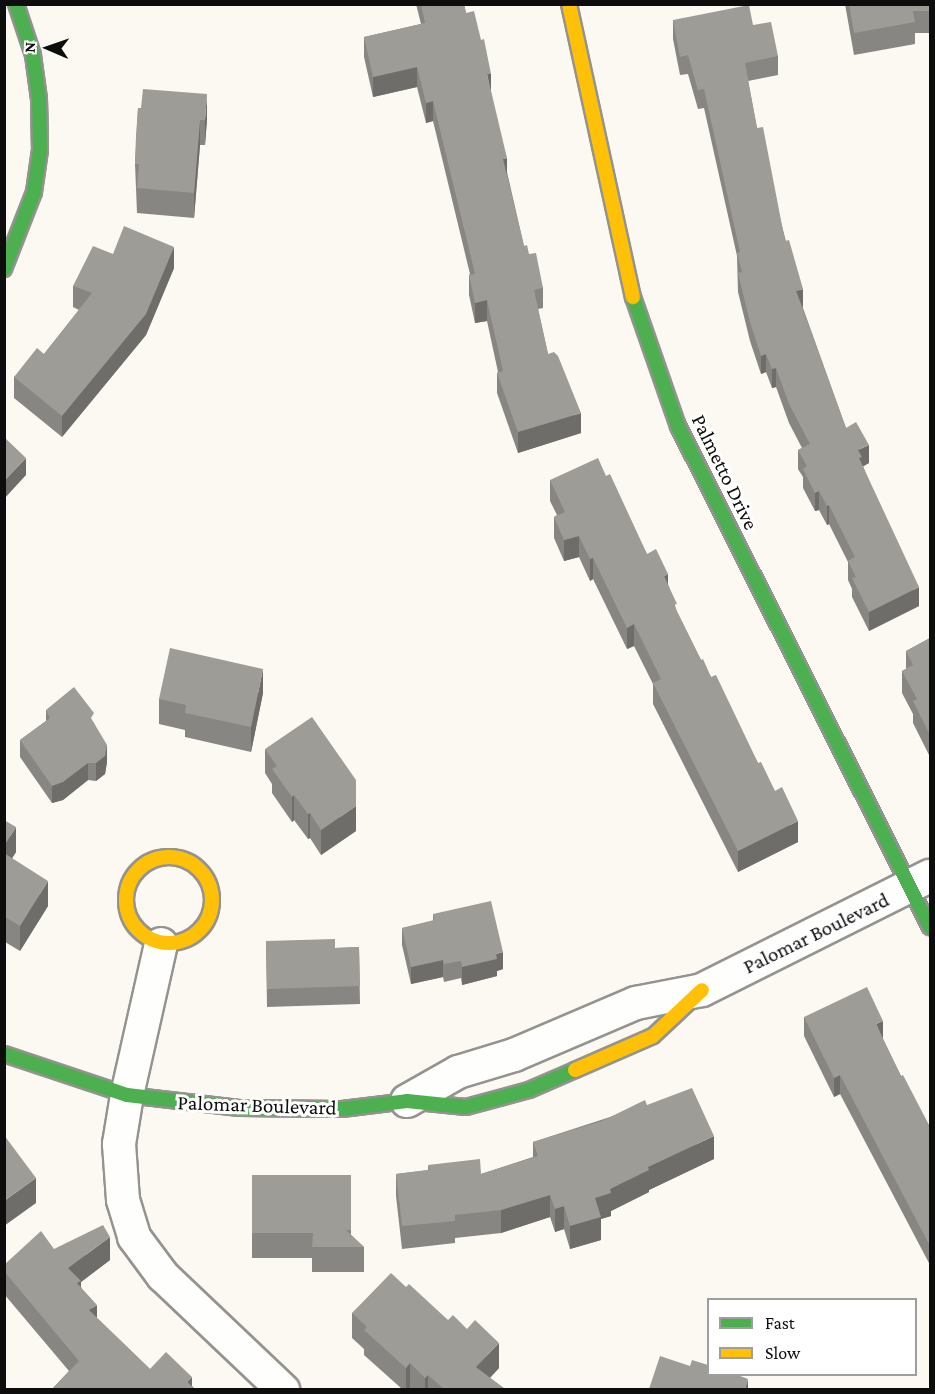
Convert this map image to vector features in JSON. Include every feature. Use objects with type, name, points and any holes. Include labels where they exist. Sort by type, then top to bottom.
[{"type":"street","points":[[4,269],[34,192],[40,150],[39,99],[33,55],[16,4]]},
{"type":"street","name":"Palmetto Drive","points":[[569,4],[634,300],[678,426],[920,881],[930,927]]},
{"type":"street","points":[[160,857],[177,857],[194,863],[206,875],[212,891],[212,909],[206,924],[194,937],[178,944],[161,944],[146,938],[133,926],[127,910],[126,892],[133,876],[144,864],[160,857]]},
{"type":"street","name":"Palomar Boulevard","points":[[4,1054],[127,1095],[238,1108],[342,1109],[407,1101],[458,1072],[514,1055],[636,1003],[702,990],[920,881]]},
{"type":"street","points":[[161,944],[127,1095],[119,1144],[119,1171],[123,1200],[134,1237],[163,1276],[197,1311],[283,1389]]},
{"type":"building","points":[[421,4],[464,4],[466,13],[474,11],[481,40],[484,39],[491,74],[487,74],[507,158],[503,159],[524,246],[527,245],[529,254],[536,253],[543,288],[534,290],[548,354],[554,352],[558,356],[581,413],[518,432],[497,373],[503,371],[487,300],[475,303],[469,275],[475,274],[433,101],[426,103],[417,67],[373,77],[364,37],[425,23]]},
{"type":"building","points":[[849,4],[930,4],[930,11],[913,11],[915,22],[854,33]]},
{"type":"building","points":[[749,5],[753,25],[771,22],[778,56],[745,63],[757,128],[763,127],[785,241],[789,240],[803,289],[796,291],[846,428],[856,422],[869,445],[858,450],[862,457],[859,458],[919,587],[869,612],[852,578],[856,577],[848,561],[855,557],[829,505],[827,506],[819,491],[815,493],[803,469],[807,466],[798,450],[810,444],[789,404],[776,368],[772,369],[766,354],[761,356],[738,273],[742,272],[737,253],[740,252],[704,89],[698,90],[688,55],[680,57],[673,20]]},
{"type":"building","points":[[143,89],[207,94],[205,120],[200,120],[194,193],[137,188],[139,164],[135,164],[136,136],[138,108],[141,108]]},
{"type":"building","points":[[124,226],[174,247],[146,314],[62,416],[14,377],[37,348],[44,354],[92,293],[73,286],[93,246],[113,254]]},
{"type":"building","points":[[4,437],[26,458],[4,481]]},
{"type":"building","points":[[598,458],[606,476],[610,474],[647,554],[656,549],[668,574],[664,576],[677,604],[674,605],[701,660],[703,659],[711,677],[716,675],[758,763],[761,762],[775,791],[782,787],[798,821],[738,851],[653,683],[661,679],[634,624],[627,628],[593,558],[590,559],[579,536],[564,540],[554,517],[565,512],[550,480]]},
{"type":"building","points":[[930,638],[930,735],[913,701],[917,699],[902,671],[913,665],[906,651]]},
{"type":"building","points":[[170,648],[263,669],[251,727],[185,713],[186,705],[159,699]]},
{"type":"building","points":[[74,687],[94,713],[91,718],[107,745],[105,756],[96,763],[88,763],[63,782],[52,786],[20,740],[50,718],[46,710]]},
{"type":"building","points":[[312,717],[356,780],[356,806],[321,830],[310,813],[308,814],[294,795],[292,797],[272,769],[277,766],[265,749]]},
{"type":"building","points":[[4,820],[16,827],[4,846]]},
{"type":"building","points":[[4,853],[48,881],[20,926],[4,918]]},
{"type":"building","points":[[491,901],[503,952],[496,954],[497,959],[462,967],[461,961],[444,964],[443,960],[411,967],[402,928],[434,920],[433,914]]},
{"type":"building","points":[[335,939],[335,948],[359,947],[360,986],[267,989],[266,941]]},
{"type":"building","points":[[867,987],[883,1021],[876,1024],[901,1076],[903,1075],[930,1127],[930,1246],[840,1075],[834,1078],[804,1017]]},
{"type":"building","points":[[692,1088],[714,1136],[648,1167],[649,1170],[610,1189],[611,1193],[595,1198],[601,1217],[570,1226],[564,1206],[555,1209],[550,1195],[501,1210],[455,1215],[455,1221],[402,1226],[396,1174],[429,1170],[428,1165],[480,1159],[481,1174],[538,1156],[533,1142],[602,1121],[645,1100],[647,1105]]},
{"type":"building","points":[[4,1135],[36,1178],[4,1201]]},
{"type":"building","points":[[252,1175],[351,1175],[351,1230],[346,1230],[364,1247],[312,1247],[313,1233],[252,1233]]},
{"type":"building","points":[[103,1225],[110,1237],[68,1268],[81,1281],[77,1283],[97,1305],[89,1310],[150,1369],[166,1352],[192,1377],[187,1382],[195,1389],[53,1388],[79,1361],[4,1271],[4,1265],[41,1231],[54,1249]]},
{"type":"building","points":[[391,1273],[406,1287],[409,1284],[448,1320],[453,1315],[467,1329],[475,1320],[499,1343],[476,1367],[505,1389],[444,1389],[428,1375],[425,1378],[410,1363],[406,1368],[364,1330],[367,1327],[352,1313]]},
{"type":"building","points":[[660,1356],[690,1366],[692,1360],[707,1365],[707,1376],[740,1376],[748,1379],[745,1389],[649,1389]]},
{"type":"traffic: fast","points":[[4,269],[34,192],[40,150],[39,99],[33,55],[16,4]]},
{"type":"traffic: fast","points":[[633,297],[678,426],[930,927]]},
{"type":"traffic: fast","points":[[4,1054],[127,1095],[239,1108],[342,1109],[407,1101],[466,1107],[529,1090],[575,1070]]},
{"type":"traffic: slow","points":[[569,4],[633,297]]},
{"type":"traffic: slow","points":[[161,857],[177,857],[200,869],[209,883],[212,900],[209,917],[200,931],[177,943],[161,943],[145,936],[133,924],[126,908],[126,892],[133,876],[145,864],[161,857]]},
{"type":"traffic: slow","points":[[575,1070],[653,1036],[702,990]]}]
